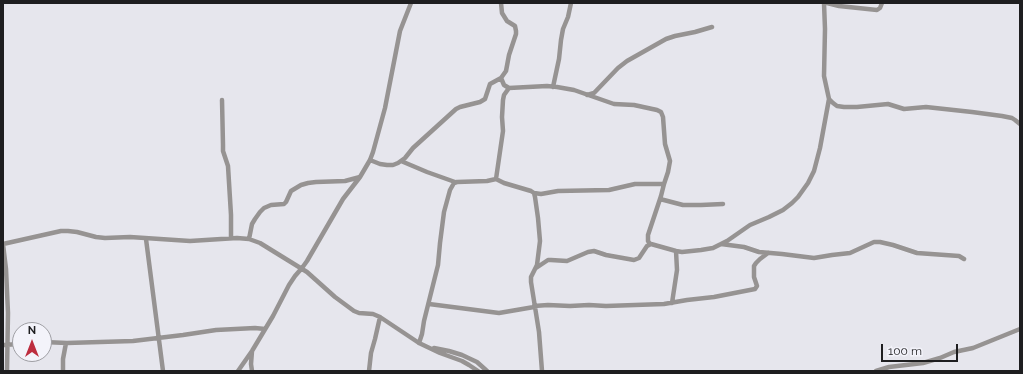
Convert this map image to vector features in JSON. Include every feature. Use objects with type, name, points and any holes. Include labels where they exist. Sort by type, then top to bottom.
[{"type":"street","points":[[238,371],[273,316],[289,285],[311,255],[324,229],[342,199],[360,177],[370,160],[385,108],[400,31],[411,3]]},
{"type":"street","points":[[370,160],[387,165],[398,163],[456,109],[480,102],[485,99],[490,84],[501,78],[506,71],[509,54],[515,39],[515,26],[508,21],[502,13],[501,3]]},
{"type":"street","points":[[553,87],[559,59],[563,28],[568,17],[571,3]]},
{"type":"street","points":[[650,244],[676,251],[713,248],[750,225],[783,210],[798,197],[808,183],[816,167],[829,99],[824,76],[824,3]]},
{"type":"street","points":[[827,3],[877,10],[880,8],[882,3]]},
{"type":"street","points":[[587,95],[594,93],[618,68],[627,61],[666,39],[712,27]]},
{"type":"street","points":[[501,78],[504,85],[509,88],[553,87],[574,90],[614,104],[634,105],[661,112],[663,118],[665,144],[670,161],[660,199],[648,235],[650,244]]},
{"type":"street","points":[[496,179],[503,136],[503,100],[504,95],[509,88]]},
{"type":"street","points":[[829,99],[837,106],[844,107],[888,104],[904,108],[926,107],[1002,116],[1012,118],[1020,124]]},
{"type":"street","points":[[222,100],[223,151],[228,162],[231,238]]},
{"type":"street","points":[[401,161],[455,182],[487,181],[496,179],[504,183],[541,194],[558,191],[618,189],[635,184],[664,184]]},
{"type":"street","points":[[249,239],[252,224],[260,212],[264,208],[271,205],[284,204],[291,191],[301,185],[316,182],[345,181],[360,177]]},
{"type":"street","points":[[419,343],[438,265],[444,212],[450,190],[455,182]]},
{"type":"street","points":[[534,193],[540,241],[536,268],[531,279],[539,332],[542,371]]},
{"type":"street","points":[[660,199],[683,205],[723,204]]},
{"type":"street","points":[[7,371],[5,345],[8,313],[3,244],[68,231],[105,238],[130,237],[190,242],[231,238],[249,239],[260,243],[302,268],[335,297],[354,311],[373,314],[380,317],[428,348],[462,361],[478,371]]},
{"type":"street","points":[[146,239],[163,371]]},
{"type":"street","points":[[721,244],[744,247],[759,252],[819,258],[850,253],[867,245],[878,242],[893,244],[917,253],[959,256],[964,258]]},
{"type":"street","points":[[536,268],[548,260],[567,261],[594,251],[606,255],[634,260],[640,258],[647,246],[650,244]]},
{"type":"street","points":[[672,303],[677,270],[676,251]]},
{"type":"street","points":[[428,304],[499,313],[534,306],[635,306],[672,303],[714,297],[755,289],[757,286],[754,277],[754,266],[768,253]]},
{"type":"street","points":[[369,371],[371,353],[376,339],[380,317]]},
{"type":"street","points":[[52,342],[133,341],[216,330],[255,328],[265,329]]},
{"type":"street","points":[[876,371],[889,367],[923,363],[954,352],[973,348],[1020,329]]},
{"type":"street","points":[[63,371],[63,359],[66,343]]},
{"type":"street","points":[[428,348],[462,355],[476,362],[486,371]]},
{"type":"street","points":[[252,351],[252,371]]}]
